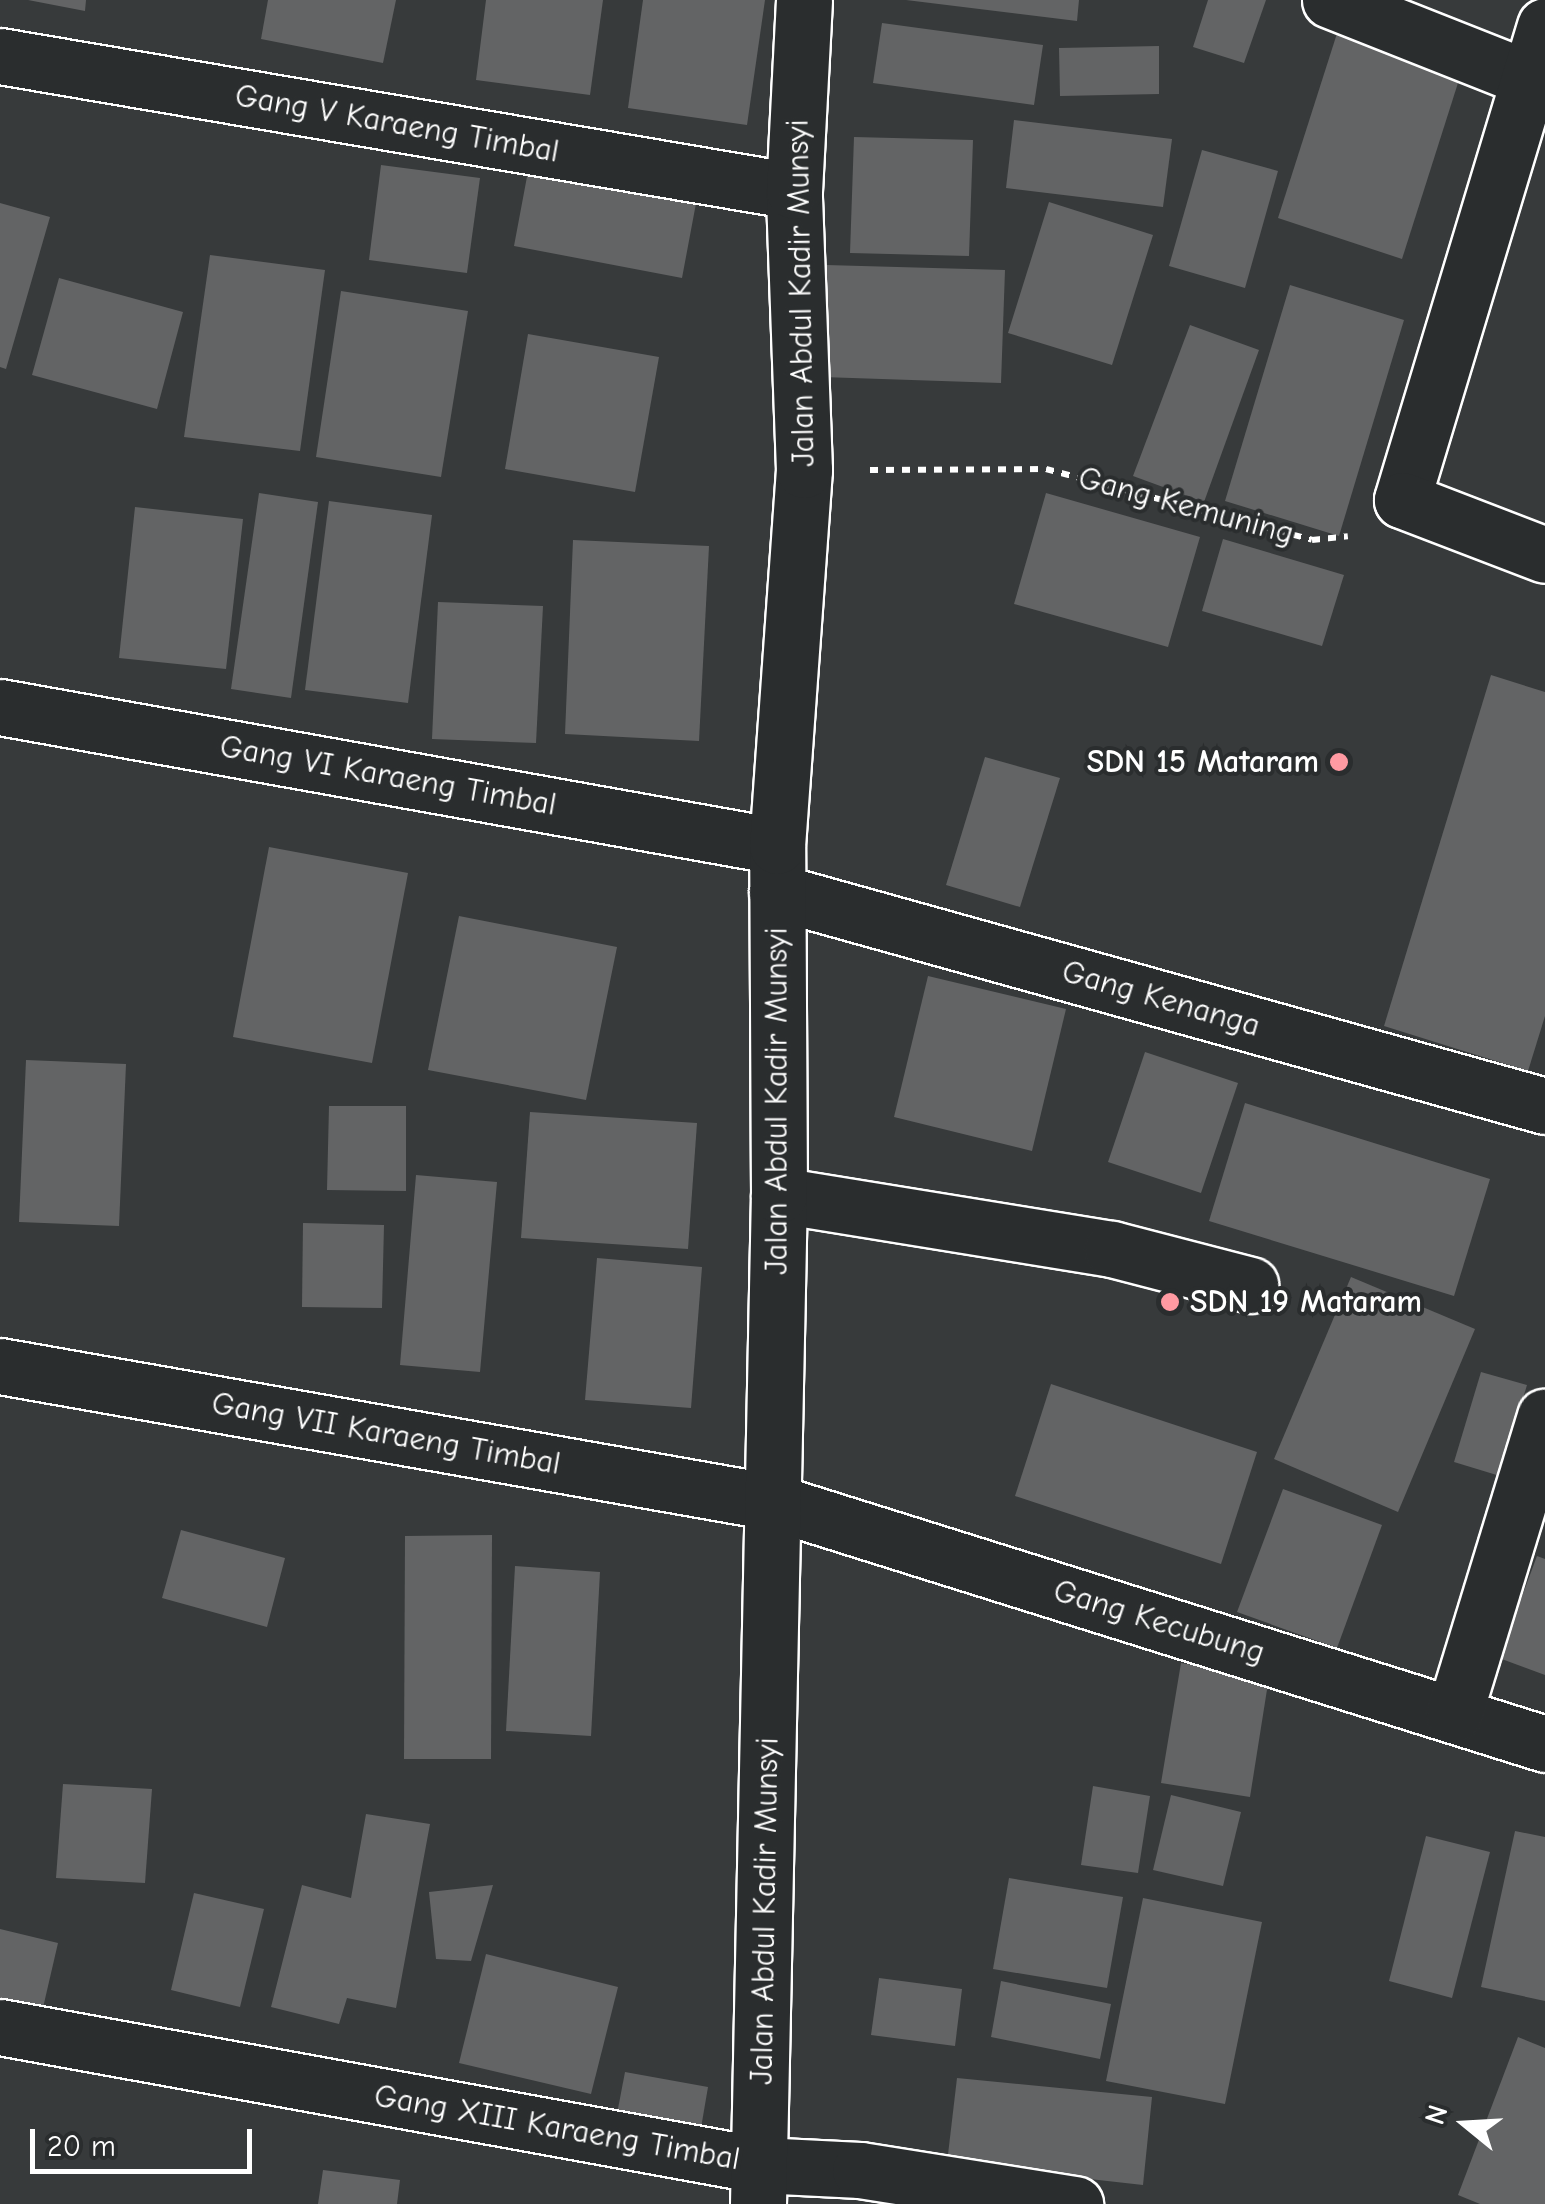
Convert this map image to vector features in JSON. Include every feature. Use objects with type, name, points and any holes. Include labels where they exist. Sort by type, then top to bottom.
[{"type":"street","name":"Jalan Abdul Kadir Munsyi","points":[[759,2184],[779,1195],[777,869],[804,470],[794,191],[804,0]]},
{"type":"street","points":[[1330,0],[1536,81]]},
{"type":"street","points":[[1545,26],[1536,81],[1402,500],[1545,555]]},
{"type":"street","name":"Gang V Karaeng Timbal","points":[[0,56],[794,191]]},
{"type":"street","name":"Gang VI Karaeng Timbal","points":[[0,707],[777,869]]},
{"type":"street","name":"Gang Kenanga","points":[[777,869],[1545,1106]]},
{"type":"street","points":[[779,1195],[1076,1242],[1250,1285]]},
{"type":"street","name":"Gang VII Karaeng Timbal","points":[[0,1366],[773,1502]]},
{"type":"street","points":[[1454,1714],[1545,1417]]},
{"type":"street","name":"Gang Kecubung","points":[[773,1502],[1545,1744]]},
{"type":"street","name":"Gang XIII Karaeng Timbal","points":[[0,2027],[759,2184],[860,2170],[1075,2204]]},
{"type":"path","name":"Gang Kemuning","points":[[804,470],[1046,469],[1312,540],[1355,534],[1402,500]]},
{"type":"building","points":[[28,0],[86,0],[85,11]]},
{"type":"building","points":[[268,0],[396,0],[383,63],[261,39]]},
{"type":"building","points":[[486,0],[603,0],[590,95],[476,80]]},
{"type":"building","points":[[643,0],[765,0],[747,125],[628,108]]},
{"type":"building","points":[[906,0],[1079,0],[1077,21]]},
{"type":"building","points":[[1208,0],[1266,0],[1244,63],[1193,47]]},
{"type":"building","points":[[882,23],[1043,45],[1034,105],[873,83]]},
{"type":"building","points":[[1340,24],[1464,64],[1402,259],[1278,218]]},
{"type":"building","points":[[1159,46],[1159,94],[1060,96],[1059,48]]},
{"type":"building","points":[[1014,120],[1172,139],[1163,207],[1006,188]]},
{"type":"building","points":[[854,137],[973,140],[969,256],[850,253]]},
{"type":"building","points":[[1202,150],[1278,171],[1245,288],[1169,266]]},
{"type":"building","points":[[381,165],[480,178],[467,273],[369,260]]},
{"type":"building","points":[[529,166],[697,198],[682,278],[514,246]]},
{"type":"building","points":[[1049,202],[1153,235],[1112,365],[1008,333]]},
{"type":"building","points":[[0,203],[50,217],[6,369],[0,367]]},
{"type":"building","points":[[210,255],[325,270],[300,451],[184,437]]},
{"type":"building","points":[[826,265],[1005,270],[1001,383],[822,377]]},
{"type":"building","points":[[59,278],[183,312],[157,409],[32,375]]},
{"type":"building","points":[[1290,285],[1404,320],[1339,536],[1225,501]]},
{"type":"building","points":[[341,291],[468,311],[441,477],[316,457]]},
{"type":"building","points":[[1190,325],[1259,350],[1204,502],[1133,476]]},
{"type":"building","points":[[528,334],[659,357],[635,492],[505,469]]},
{"type":"building","points":[[259,493],[318,502],[291,698],[231,689]]},
{"type":"building","points":[[1046,493],[1200,537],[1168,647],[1014,604]]},
{"type":"building","points":[[329,501],[432,515],[408,703],[305,690]]},
{"type":"building","points":[[135,507],[243,519],[226,669],[119,658]]},
{"type":"building","points":[[1223,539],[1344,575],[1322,646],[1202,611]]},
{"type":"building","points":[[573,540],[709,546],[699,741],[565,734]]},
{"type":"building","points":[[438,602],[543,606],[536,743],[432,739]]},
{"type":"building","points":[[1491,675],[1545,692],[1545,1016],[1528,1071],[1384,1026]]},
{"type":"building","points":[[985,757],[1060,778],[1020,907],[946,885]]},
{"type":"building","points":[[269,847],[408,873],[372,1063],[233,1037]]},
{"type":"building","points":[[459,916],[617,947],[586,1100],[428,1070]]},
{"type":"building","points":[[928,976],[1066,1009],[1032,1151],[894,1117]]},
{"type":"building","points":[[1145,1052],[1238,1083],[1201,1193],[1108,1162]]},
{"type":"building","points":[[26,1060],[126,1064],[119,1226],[19,1222]]},
{"type":"building","points":[[1245,1103],[1490,1179],[1454,1296],[1209,1221]]},
{"type":"building","points":[[329,1106],[406,1106],[406,1191],[327,1190]]},
{"type":"building","points":[[530,1112],[697,1123],[688,1249],[521,1238]]},
{"type":"building","points":[[416,1175],[497,1182],[480,1372],[400,1365]]},
{"type":"building","points":[[303,1223],[384,1225],[382,1308],[302,1307]]},
{"type":"building","points":[[597,1258],[702,1267],[691,1408],[585,1400]]},
{"type":"building","points":[[1351,1277],[1475,1329],[1398,1512],[1274,1459]]},
{"type":"building","points":[[1481,1372],[1527,1385],[1500,1476],[1454,1462]]},
{"type":"building","points":[[1051,1384],[1257,1452],[1221,1564],[1015,1496]]},
{"type":"building","points":[[1283,1489],[1382,1525],[1337,1648],[1237,1612]]},
{"type":"building","points":[[181,1530],[285,1558],[267,1627],[162,1598]]},
{"type":"building","points":[[492,1535],[491,1759],[404,1759],[405,1536]]},
{"type":"building","points":[[1537,1556],[1545,1559],[1545,1675],[1499,1658]]},
{"type":"building","points":[[515,1566],[600,1572],[591,1736],[506,1731]]},
{"type":"building","points":[[1181,1663],[1269,1677],[1250,1797],[1161,1783]]},
{"type":"building","points":[[63,1784],[152,1789],[145,1883],[56,1878]]},
{"type":"building","points":[[1093,1786],[1150,1796],[1138,1873],[1081,1865]]},
{"type":"building","points":[[1171,1795],[1241,1812],[1223,1886],[1153,1870]]},
{"type":"building","points":[[366,1814],[430,1824],[396,2008],[347,1998],[339,2024],[271,2007],[302,1885],[351,1898]]},
{"type":"building","points":[[1515,1831],[1545,1837],[1545,2001],[1481,1987]]},
{"type":"building","points":[[1426,1836],[1490,1852],[1452,1998],[1389,1981]]},
{"type":"building","points":[[1009,1878],[1123,1897],[1107,1988],[993,1969]]},
{"type":"building","points":[[493,1885],[471,1961],[436,1959],[429,1892]]},
{"type":"building","points":[[194,1893],[264,1909],[240,2007],[171,1990]]},
{"type":"building","points":[[1143,1898],[1262,1922],[1225,2104],[1106,2081]]},
{"type":"building","points":[[0,1929],[58,1943],[42,2012],[0,2002]]},
{"type":"building","points":[[486,1954],[618,1987],[591,2094],[459,2063]]},
{"type":"building","points":[[879,1978],[962,1989],[955,2046],[871,2035]]},
{"type":"building","points":[[1001,1981],[1111,2004],[1100,2059],[991,2037]]},
{"type":"building","points":[[1518,2037],[1545,2048],[1545,2204],[1480,2204],[1458,2195]]},
{"type":"building","points":[[625,2072],[708,2087],[701,2128],[617,2114]]},
{"type":"building","points":[[957,2078],[1152,2097],[1143,2185],[947,2163]]},
{"type":"building","points":[[323,2170],[400,2180],[397,2204],[318,2204]]},
{"type":"place","name":"SDN 15 Mataram","points":[[1339,762]]},
{"type":"place","name":"SDN 19 Mataram","points":[[1170,1302]]}]
